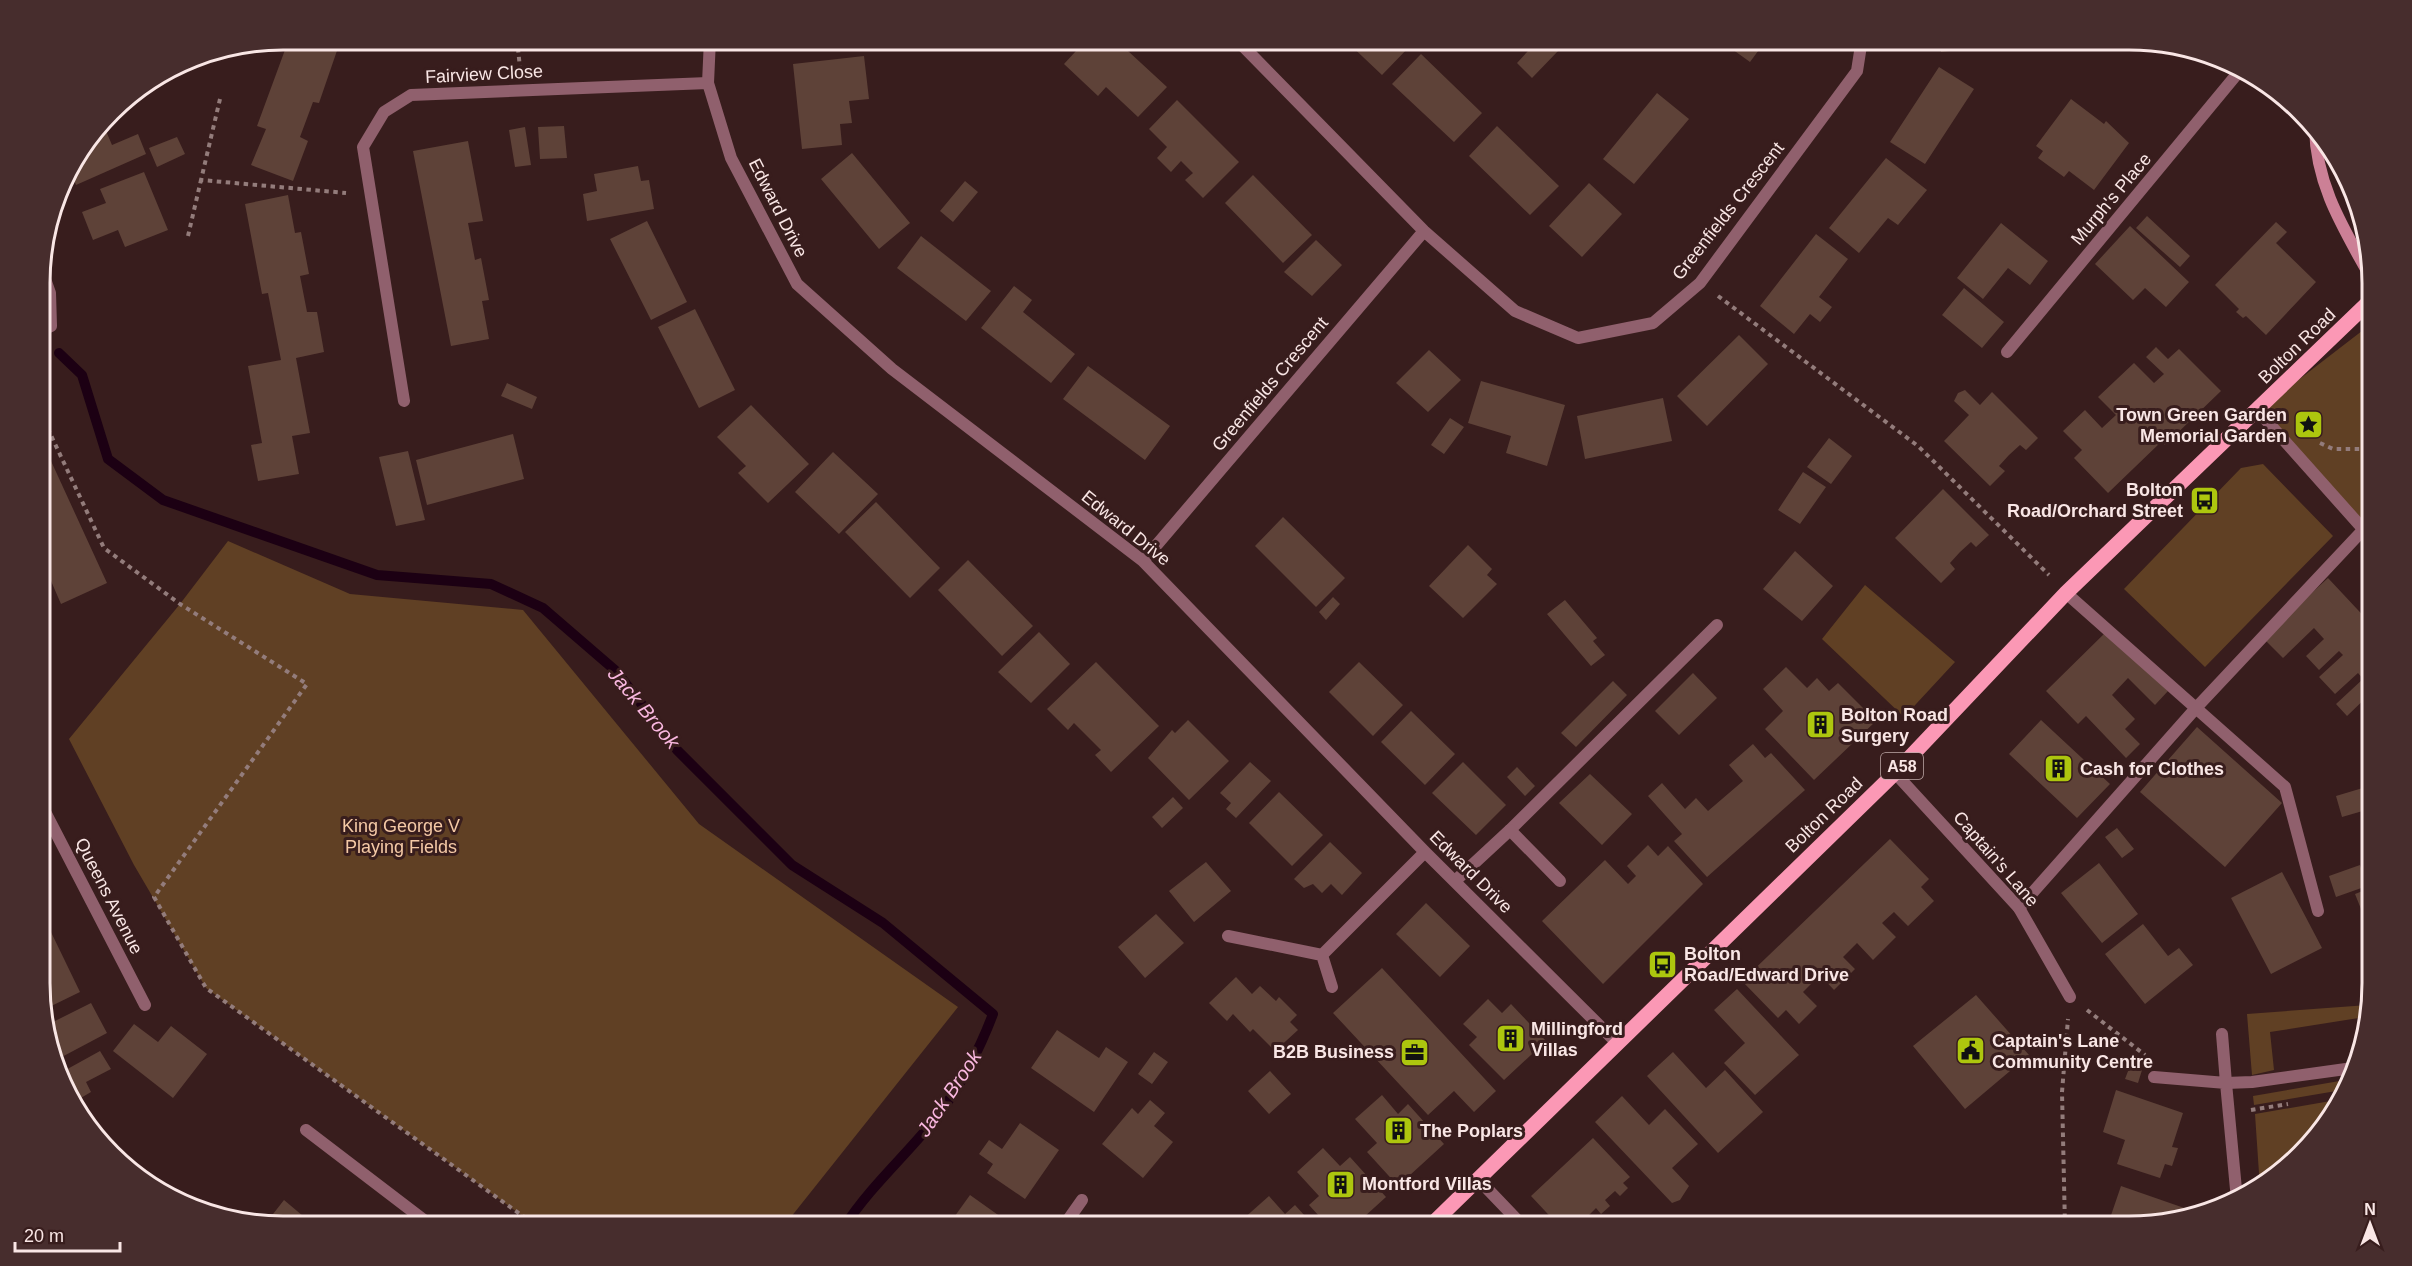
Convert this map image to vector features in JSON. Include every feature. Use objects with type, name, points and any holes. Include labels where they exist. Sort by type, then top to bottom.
[{"type":"main road","points":[[2316,144],[2328,199],[2362,262]]},
{"type":"main road","name":"Bolton Road","points":[[1440,1216],[1895,773],[2066,593],[2362,309]]},
{"type":"street","name":"Edward Drive","points":[[710,50],[708,83],[731,158],[797,284],[892,369],[1143,561],[1425,852],[1617,1043]]},
{"type":"street","name":"Greenfields Crescent","points":[[1247,50],[1424,231],[1515,311],[1578,338],[1653,323],[1700,283],[1857,71],[1860,50]]},
{"type":"street","name":"Murph's Place","points":[[2007,352],[2236,76]]},
{"type":"street","name":"Fairview Close","points":[[404,401],[363,147],[384,112],[411,95],[708,83]]},
{"type":"street","name":"Greenfields Crescent","points":[[1143,561],[1424,231]]},
{"type":"street","points":[[50,294],[50,327]]},
{"type":"street","points":[[2258,411],[2362,528]]},
{"type":"street","points":[[2019,908],[2196,708],[2362,539]]},
{"type":"street","points":[[2066,593],[2284,787],[2318,911]]},
{"type":"street","points":[[1455,881],[1510,830],[1716,625]]},
{"type":"street","name":"Captain's Lane","points":[[1895,773],[2019,908],[2070,997]]},
{"type":"street","name":"Queens Avenue","points":[[50,821],[145,1005]]},
{"type":"street","points":[[1510,830],[1560,881]]},
{"type":"street","points":[[1322,956],[1425,852]]},
{"type":"street","points":[[1228,936],[1322,956]]},
{"type":"street","points":[[1322,956],[1332,987]]},
{"type":"street","points":[[2222,1034],[2236,1190]]},
{"type":"street","points":[[2154,1077],[2226,1083],[2252,1082],[2346,1069]]},
{"type":"street","points":[[306,1131],[418,1216]]},
{"type":"street","points":[[1478,1179],[1513,1216]]},
{"type":"street","points":[[1071,1216],[1082,1200]]},
{"type":"path","points":[[188,236],[220,99]]},
{"type":"path","points":[[201,180],[371,195]]},
{"type":"path","points":[[1700,283],[1918,446],[2066,593]]},
{"type":"path","points":[[50,433],[104,548],[180,604],[307,684],[154,897],[207,988],[523,1216]]},
{"type":"path","points":[[2064,1216],[2062,1092],[2070,997]]},
{"type":"green space","points":[[2362,331],[2362,527],[2258,411]]},
{"type":"green space","points":[[2263,464],[2333,536],[2205,667],[2124,589],[2241,468]]},
{"type":"green space","name":"King George V Playing Fields","points":[[228,541],[350,594],[523,610],[699,824],[958,1007],[792,1216],[523,1216],[206,988],[134,865],[69,739],[180,604]]},
{"type":"green space","points":[[1865,585],[1955,662],[1904,717],[1822,639]]},
{"type":"green space","points":[[2362,1005],[2360,1018],[2270,1032],[2274,1070],[2252,1075],[2247,1014]]},
{"type":"green space","points":[[2341,1081],[2335,1091],[2254,1105],[2253,1096]]},
{"type":"green space","points":[[2330,1101],[2305,1137],[2283,1159],[2259,1177],[2255,1114]]},
{"type":"building","points":[[285,50],[337,50],[319,103],[313,102],[300,137],[308,141],[293,181],[251,165],[266,129],[257,126]]},
{"type":"building","points":[[1077,50],[1127,50],[1167,87],[1138,117],[1106,87],[1098,96],[1064,64]]},
{"type":"building","points":[[1356,50],[1406,50],[1382,75]]},
{"type":"building","points":[[1529,50],[1559,50],[1532,78],[1517,63]]},
{"type":"building","points":[[1733,50],[1759,50],[1750,62]]},
{"type":"building","points":[[1421,54],[1482,113],[1454,142],[1392,84]]},
{"type":"building","points":[[864,56],[869,99],[849,101],[852,123],[840,124],[842,145],[802,149],[793,64]]},
{"type":"building","points":[[1939,67],[1974,89],[1925,164],[1890,142]]},
{"type":"building","points":[[1657,93],[1689,119],[1634,184],[1603,159]]},
{"type":"building","points":[[2071,99],[2104,124],[2106,121],[2129,143],[2094,190],[2069,171],[2064,177],[2038,158],[2043,151],[2036,146]]},
{"type":"building","points":[[1177,100],[1239,162],[1203,198],[1185,180],[1193,173],[1181,161],[1171,172],[1157,158],[1167,147],[1149,129]]},
{"type":"building","points":[[564,126],[567,158],[540,159],[538,127]]},
{"type":"building","points":[[1497,126],[1559,186],[1530,215],[1469,156]]},
{"type":"building","points":[[525,127],[531,165],[515,167],[509,130]]},
{"type":"building","points":[[106,131],[112,145],[138,134],[146,154],[76,185],[74,180],[81,166]]},
{"type":"building","points":[[177,137],[185,154],[157,167],[149,148]]},
{"type":"building","points":[[468,141],[483,221],[468,223],[475,260],[481,258],[489,300],[482,301],[489,339],[451,346],[413,151]]},
{"type":"building","points":[[852,153],[910,223],[879,249],[821,179]]},
{"type":"building","points":[[1886,158],[1927,190],[1898,225],[1888,218],[1859,253],[1829,228]]},
{"type":"building","points":[[638,166],[641,181],[649,180],[654,209],[587,221],[583,194],[597,191],[594,174]]},
{"type":"building","points":[[144,172],[168,230],[125,247],[118,230],[93,240],[82,212],[106,203],[100,189]]},
{"type":"building","points":[[1253,175],[1312,235],[1283,263],[1225,203]]},
{"type":"building","points":[[965,181],[978,192],[953,222],[940,211]]},
{"type":"building","points":[[1589,183],[1622,214],[1582,257],[1549,226]]},
{"type":"building","points":[[288,195],[295,233],[301,232],[309,274],[300,276],[307,312],[317,312],[324,352],[296,358],[310,433],[292,436],[299,474],[258,481],[251,445],[262,443],[248,366],[281,360],[268,293],[262,294],[245,204]]},
{"type":"building","points":[[2147,216],[2190,256],[2180,267],[2136,228]]},
{"type":"building","points":[[647,221],[687,302],[651,320],[610,239]]},
{"type":"building","points":[[2276,222],[2287,232],[2276,243],[2316,282],[2266,335],[2246,316],[2243,318],[2236,312],[2239,309],[2215,285]]},
{"type":"building","points":[[2001,223],[2048,261],[2030,285],[2008,268],[1983,299],[1957,278]]},
{"type":"building","points":[[2130,226],[2189,282],[2166,307],[2145,288],[2133,300],[2095,264]]},
{"type":"building","points":[[1816,234],[1848,259],[1819,297],[1832,307],[1820,322],[1810,314],[1794,334],[1760,306]]},
{"type":"building","points":[[921,236],[991,291],[966,321],[897,268]]},
{"type":"building","points":[[1316,240],[1342,265],[1312,296],[1284,272]]},
{"type":"building","points":[[1014,286],[1032,300],[1023,312],[1075,354],[1051,383],[981,328]]},
{"type":"building","points":[[1964,288],[2004,322],[1982,348],[1942,315]]},
{"type":"building","points":[[695,309],[735,390],[699,408],[658,327]]},
{"type":"building","points":[[1739,335],[1768,364],[1707,426],[1677,396]]},
{"type":"building","points":[[2156,347],[2168,359],[2179,349],[2221,391],[2165,445],[2161,442],[2108,493],[2074,458],[2082,450],[2063,431],[2085,410],[2102,428],[2116,415],[2098,397],[2134,363],[2154,383],[2164,374],[2146,357]]},
{"type":"building","points":[[1429,350],[1461,380],[1428,412],[1396,383]]},
{"type":"building","points":[[1088,366],[1170,426],[1145,460],[1063,399]]},
{"type":"building","points":[[1481,381],[1565,405],[1547,466],[1506,453],[1511,436],[1468,423]]},
{"type":"building","points":[[507,383],[537,397],[532,409],[501,396]]},
{"type":"building","points":[[1965,390],[1980,405],[1992,392],[2038,438],[2026,450],[2020,445],[2009,455],[1999,466],[2005,471],[1990,486],[1944,441],[1969,415],[1954,401],[1958,393]]},
{"type":"building","points":[[1663,398],[1672,441],[1585,459],[1577,416]]},
{"type":"building","points":[[751,405],[809,464],[768,503],[738,473],[746,466],[717,437]]},
{"type":"building","points":[[1450,418],[1464,427],[1444,454],[1431,445]]},
{"type":"building","points":[[513,434],[524,479],[427,505],[416,460]]},
{"type":"building","points":[[1829,438],[1852,456],[1831,484],[1807,467]]},
{"type":"building","points":[[408,451],[425,520],[396,526],[379,457]]},
{"type":"building","points":[[833,452],[878,494],[839,534],[795,492]]},
{"type":"building","points":[[50,459],[107,583],[61,604],[50,579]]},
{"type":"building","points":[[1803,472],[1826,487],[1800,524],[1778,510]]},
{"type":"building","points":[[1943,489],[1989,535],[1976,547],[1971,542],[1960,552],[1950,563],[1955,569],[1941,583],[1895,538]]},
{"type":"building","points":[[876,502],[940,568],[910,598],[845,532]]},
{"type":"building","points":[[1283,517],[1345,578],[1316,607],[1255,546]]},
{"type":"building","points":[[1468,545],[1492,569],[1487,575],[1497,584],[1463,618],[1429,586]]},
{"type":"building","points":[[1795,551],[1833,586],[1802,621],[1763,589]]},
{"type":"building","points":[[968,560],[1033,626],[1002,656],[938,590]]},
{"type":"building","points":[[2328,578],[2362,614],[2362,678],[2358,673],[2335,694],[2319,677],[2343,655],[2339,651],[2319,670],[2306,656],[2324,639],[2314,628],[2283,658],[2263,638]]},
{"type":"building","points":[[1333,597],[1340,604],[1326,620],[1319,612]]},
{"type":"building","points":[[1565,600],[1597,638],[1593,641],[1605,655],[1591,666],[1547,614]]},
{"type":"building","points":[[2108,630],[2168,691],[2155,705],[2128,678],[2112,695],[2135,719],[2125,729],[2140,744],[2126,758],[2086,716],[2078,724],[2046,691]]},
{"type":"building","points":[[1039,632],[1070,664],[1031,703],[998,672]]},
{"type":"building","points":[[1096,662],[1159,726],[1111,772],[1095,755],[1101,750],[1074,723],[1068,730],[1047,709]]},
{"type":"building","points":[[1359,662],[1403,705],[1373,736],[1329,692]]},
{"type":"building","points":[[1786,667],[1807,688],[1817,678],[1829,691],[1838,683],[1876,721],[1814,780],[1765,729],[1783,711],[1763,689]]},
{"type":"building","points":[[1693,673],[1717,698],[1679,735],[1655,711]]},
{"type":"building","points":[[2362,680],[2362,702],[2347,716],[2336,704]]},
{"type":"building","points":[[1613,681],[1627,695],[1576,747],[1561,733]]},
{"type":"building","points":[[1411,711],[1455,754],[1425,785],[1381,742]]},
{"type":"building","points":[[1188,720],[1229,761],[1189,800],[1148,758],[1172,730],[1175,733]]},
{"type":"building","name":"Cash for Clothes","points":[[2041,720],[2110,784],[2077,818],[2009,754]]},
{"type":"building","points":[[2197,727],[2282,803],[2225,867],[2140,792]]},
{"type":"building","points":[[1753,744],[1765,758],[1771,753],[1805,790],[1707,877],[1674,841],[1682,834],[1648,796],[1662,783],[1685,809],[1696,798],[1708,811],[1743,781],[1729,765]]},
{"type":"building","points":[[1250,762],[1271,781],[1236,818],[1226,809],[1231,803],[1220,793]]},
{"type":"building","points":[[1463,762],[1506,805],[1476,835],[1432,793]]},
{"type":"building","points":[[1517,767],[1535,786],[1525,796],[1507,777]]},
{"type":"building","points":[[1590,774],[1632,814],[1602,845],[1559,803]]},
{"type":"building","points":[[2362,788],[2362,811],[2342,817],[2336,796]]},
{"type":"building","points":[[1279,792],[1323,835],[1292,866],[1249,823]]},
{"type":"building","points":[[1173,797],[1183,808],[1162,828],[1152,817]]},
{"type":"building","points":[[2117,828],[2134,849],[2122,858],[2105,837]]},
{"type":"building","points":[[1890,839],[1929,879],[1921,887],[1934,901],[1908,926],[1894,912],[1882,923],[1896,937],[1873,960],[1857,943],[1843,957],[1855,969],[1834,990],[1820,975],[1803,992],[1817,1006],[1799,1024],[1786,1010],[1778,1018],[1742,981]]},
{"type":"building","points":[[1330,842],[1362,873],[1342,895],[1331,884],[1322,893],[1313,884],[1304,888],[1294,879]]},
{"type":"building","points":[[1648,845],[1658,856],[1668,846],[1703,884],[1603,984],[1542,921],[1605,860],[1628,884],[1636,876],[1627,866]]},
{"type":"building","points":[[1206,862],[1231,891],[1194,922],[1169,891]]},
{"type":"building","points":[[2099,863],[2138,914],[2102,943],[2061,893]]},
{"type":"building","points":[[2360,865],[2362,888],[2336,897],[2329,876]]},
{"type":"building","points":[[2282,872],[2322,948],[2271,974],[2231,898]]},
{"type":"building","points":[[2362,891],[2362,912],[2355,894]]},
{"type":"building","points":[[1426,903],[1470,946],[1440,977],[1396,934]]},
{"type":"building","points":[[1156,914],[1184,943],[1145,978],[1118,947]]},
{"type":"building","points":[[2143,924],[2168,956],[2179,948],[2193,965],[2145,1004],[2105,954]]},
{"type":"building","points":[[50,930],[80,992],[51,1006]]},
{"type":"building","name":"B2B Business","points":[[1382,968],[1496,1091],[1474,1112],[1454,1091],[1428,1115],[1333,1013]]},
{"type":"building","points":[[1236,977],[1252,994],[1260,986],[1276,1001],[1279,997],[1297,1015],[1290,1022],[1298,1030],[1275,1051],[1253,1029],[1250,1032],[1233,1014],[1227,1021],[1209,1003]]},
{"type":"building","points":[[1737,989],[1799,1055],[1755,1095],[1724,1063],[1745,1043],[1714,1010]]},
{"type":"building","name":"Captain's Lane Community Centre","points":[[1976,995],[2029,1055],[1965,1109],[1913,1046]]},
{"type":"building","name":"Millingford Villas","points":[[1488,999],[1502,1013],[1511,1004],[1546,1041],[1504,1080],[1469,1045],[1477,1037],[1463,1024]]},
{"type":"building","points":[[91,1003],[107,1033],[62,1057],[53,1022]]},
{"type":"building","points":[[134,1024],[158,1042],[171,1026],[207,1054],[173,1098],[113,1051]]},
{"type":"building","points":[[1057,1030],[1099,1058],[1106,1047],[1128,1062],[1094,1112],[1031,1068]]},
{"type":"building","points":[[100,1051],[111,1069],[86,1082],[91,1092],[80,1098],[66,1070]]},
{"type":"building","points":[[1154,1052],[1168,1062],[1152,1084],[1138,1074]]},
{"type":"building","points":[[1673,1052],[1706,1088],[1725,1070],[1763,1112],[1718,1153],[1647,1076]]},
{"type":"building","points":[[2130,1066],[2142,1070],[2138,1083],[2125,1079]]},
{"type":"building","points":[[1270,1071],[1291,1094],[1269,1114],[1248,1091]]},
{"type":"building","points":[[2116,1090],[2183,1113],[2172,1147],[2178,1148],[2172,1166],[2165,1164],[2160,1178],[2117,1164],[2125,1140],[2103,1132]]},
{"type":"building","name":"The Poplars","points":[[1382,1095],[1398,1114],[1408,1104],[1444,1144],[1398,1186],[1367,1152],[1377,1143],[1355,1119]]},
{"type":"building","points":[[1622,1096],[1649,1125],[1665,1109],[1698,1144],[1672,1168],[1689,1186],[1680,1200],[1672,1203],[1595,1122]]},
{"type":"building","points":[[1150,1100],[1165,1113],[1154,1126],[1173,1142],[1143,1178],[1102,1144],[1132,1108],[1138,1114]]},
{"type":"building","points":[[1020,1123],[1059,1150],[1025,1199],[987,1173],[993,1164],[979,1154],[989,1140],[1002,1149]]},
{"type":"building","points":[[1593,1138],[1630,1177],[1623,1183],[1628,1188],[1620,1196],[1615,1191],[1605,1200],[1610,1206],[1601,1214],[1596,1208],[1588,1216],[1550,1216],[1531,1196]]},
{"type":"building","name":"Montford Villas","points":[[1323,1148],[1340,1166],[1350,1157],[1386,1197],[1365,1216],[1319,1216],[1309,1205],[1319,1196],[1297,1172]]},
{"type":"building","points":[[2121,1186],[2188,1209],[2160,1215],[2111,1216]]},
{"type":"building","points":[[970,1195],[1000,1216],[955,1216]]},
{"type":"building","points":[[1269,1196],[1285,1214],[1295,1205],[1305,1216],[1246,1216]]},
{"type":"building","points":[[284,1200],[303,1216],[283,1216],[271,1216]]},
{"type":"waterway","name":"Jack Brook","points":[[59,353],[82,375],[108,459],[163,500],[377,575],[491,584],[543,608],[616,671],[677,750],[792,865],[883,923],[993,1014],[970,1066],[948,1102],[852,1216]]},
{"type":"place","name":"Town Green Garden Memorial Garden","points":[[2308,425]]},
{"type":"place","name":"Bolton Road/Orchard Street","points":[[2204,500]]},
{"type":"place","name":"Bolton Road Surgery","points":[[1820,725]]},
{"type":"place","name":"Cash for Clothes","points":[[2059,769]]},
{"type":"place","name":"Bolton Road/Edward Drive","points":[[1663,964]]},
{"type":"place","name":"Millingford Villas","points":[[1510,1039]]},
{"type":"place","name":"Captain's Lane Community Centre","points":[[1971,1051]]},
{"type":"place","name":"B2B Business","points":[[1415,1052]]},
{"type":"place","name":"The Poplars","points":[[1399,1131]]},
{"type":"place","name":"Montford Villas","points":[[1341,1184]]}]
